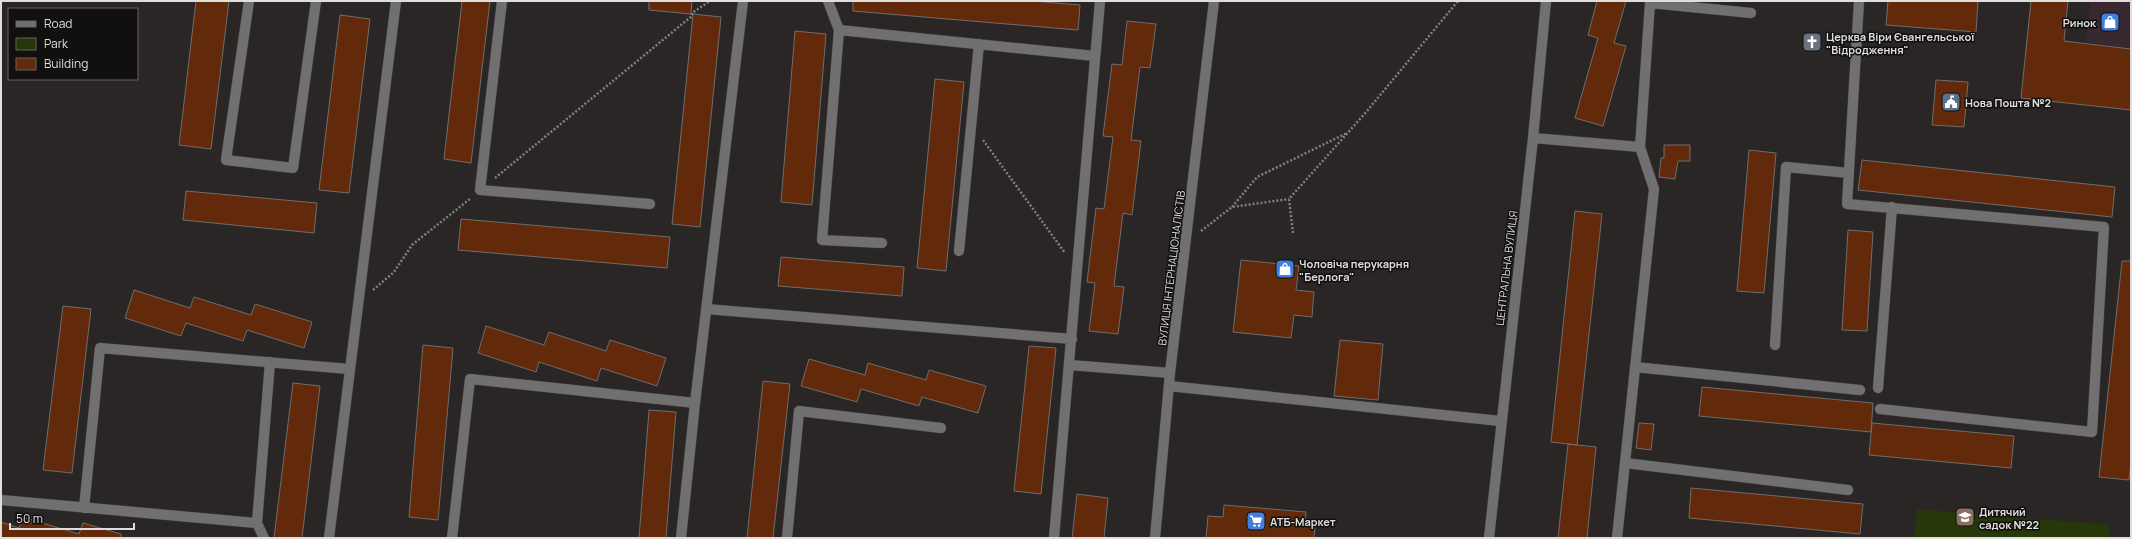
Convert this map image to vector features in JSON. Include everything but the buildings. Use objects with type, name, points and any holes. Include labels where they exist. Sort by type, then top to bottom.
[{"type":"street","points":[[249,1],[226,160],[293,168],[316,1]]},
{"type":"street","points":[[329,538],[396,1]]},
{"type":"street","points":[[502,1],[480,190],[650,204]]},
{"type":"street","points":[[681,538],[695,403],[743,1]]},
{"type":"street","points":[[828,1],[838,30],[822,240],[882,243]]},
{"type":"street","points":[[1054,538],[1078,270],[1094,56],[1100,1]]},
{"type":"street","name":"ВУЛИЦЯ ІНТЕРНАЦІОНАЛІСТІВ","points":[[1155,538],[1170,373],[1214,1]]},
{"type":"street","name":"ЦЕНТРАЛЬНА ВУЛИЦЯ","points":[[1489,538],[1500,421],[1533,138],[1546,1]]},
{"type":"street","points":[[1859,1],[1847,204],[2104,226],[2092,432],[1880,409]]},
{"type":"street","points":[[1617,538],[1654,190],[1640,147],[1650,2],[1751,14]]},
{"type":"street","points":[[838,30],[1094,56]]},
{"type":"street","points":[[959,251],[979,44]]},
{"type":"street","points":[[1533,138],[1640,147]]},
{"type":"street","points":[[1776,345],[1786,167],[1849,173]]},
{"type":"street","points":[[1878,388],[1892,208]]},
{"type":"street","points":[[706,310],[1072,339]]},
{"type":"street","points":[[84,508],[100,348],[349,369]]},
{"type":"street","points":[[264,538],[257,523],[270,362]]},
{"type":"street","points":[[1070,365],[1170,373]]},
{"type":"street","points":[[1635,367],[1860,390]]},
{"type":"street","points":[[452,538],[470,379],[695,403]]},
{"type":"street","points":[[1169,386],[1500,421]]},
{"type":"street","points":[[787,538],[799,411],[941,428]]},
{"type":"street","points":[[1625,463],[1848,490]]},
{"type":"street","points":[[1,500],[257,523]]},
{"type":"path","points":[[357,304],[394,272],[412,245],[692,16],[692,13],[710,1]]},
{"type":"path","points":[[1232,207],[1289,199],[1349,132],[1458,1]]},
{"type":"path","points":[[971,124],[1078,270]]},
{"type":"path","points":[[1186,243],[1232,207],[1257,177],[1349,132]]},
{"type":"path","points":[[1289,199],[1293,233]]},
{"type":"shaded area","name":"Ринок","points":[[2091,1],[2131,1],[2131,48],[2086,42]]},
{"type":"green space","name":"Дитячий садок №22","points":[[1917,509],[2110,525],[2109,538],[1914,538]]},
{"type":"place","name":"Ринок","points":[[2110,22]]},
{"type":"place","name":"Церква Віри Євангельської \"Відродження\"","points":[[1812,42]]},
{"type":"place","name":"Нова Пошта №2","points":[[1951,102]]},
{"type":"place","name":"Чоловіча перукарня \"Берлога\"","points":[[1285,269]]},
{"type":"place","name":"Дитячий садок №22","points":[[1965,517]]},
{"type":"place","name":"АТБ-Маркет","points":[[1256,521]]}]
